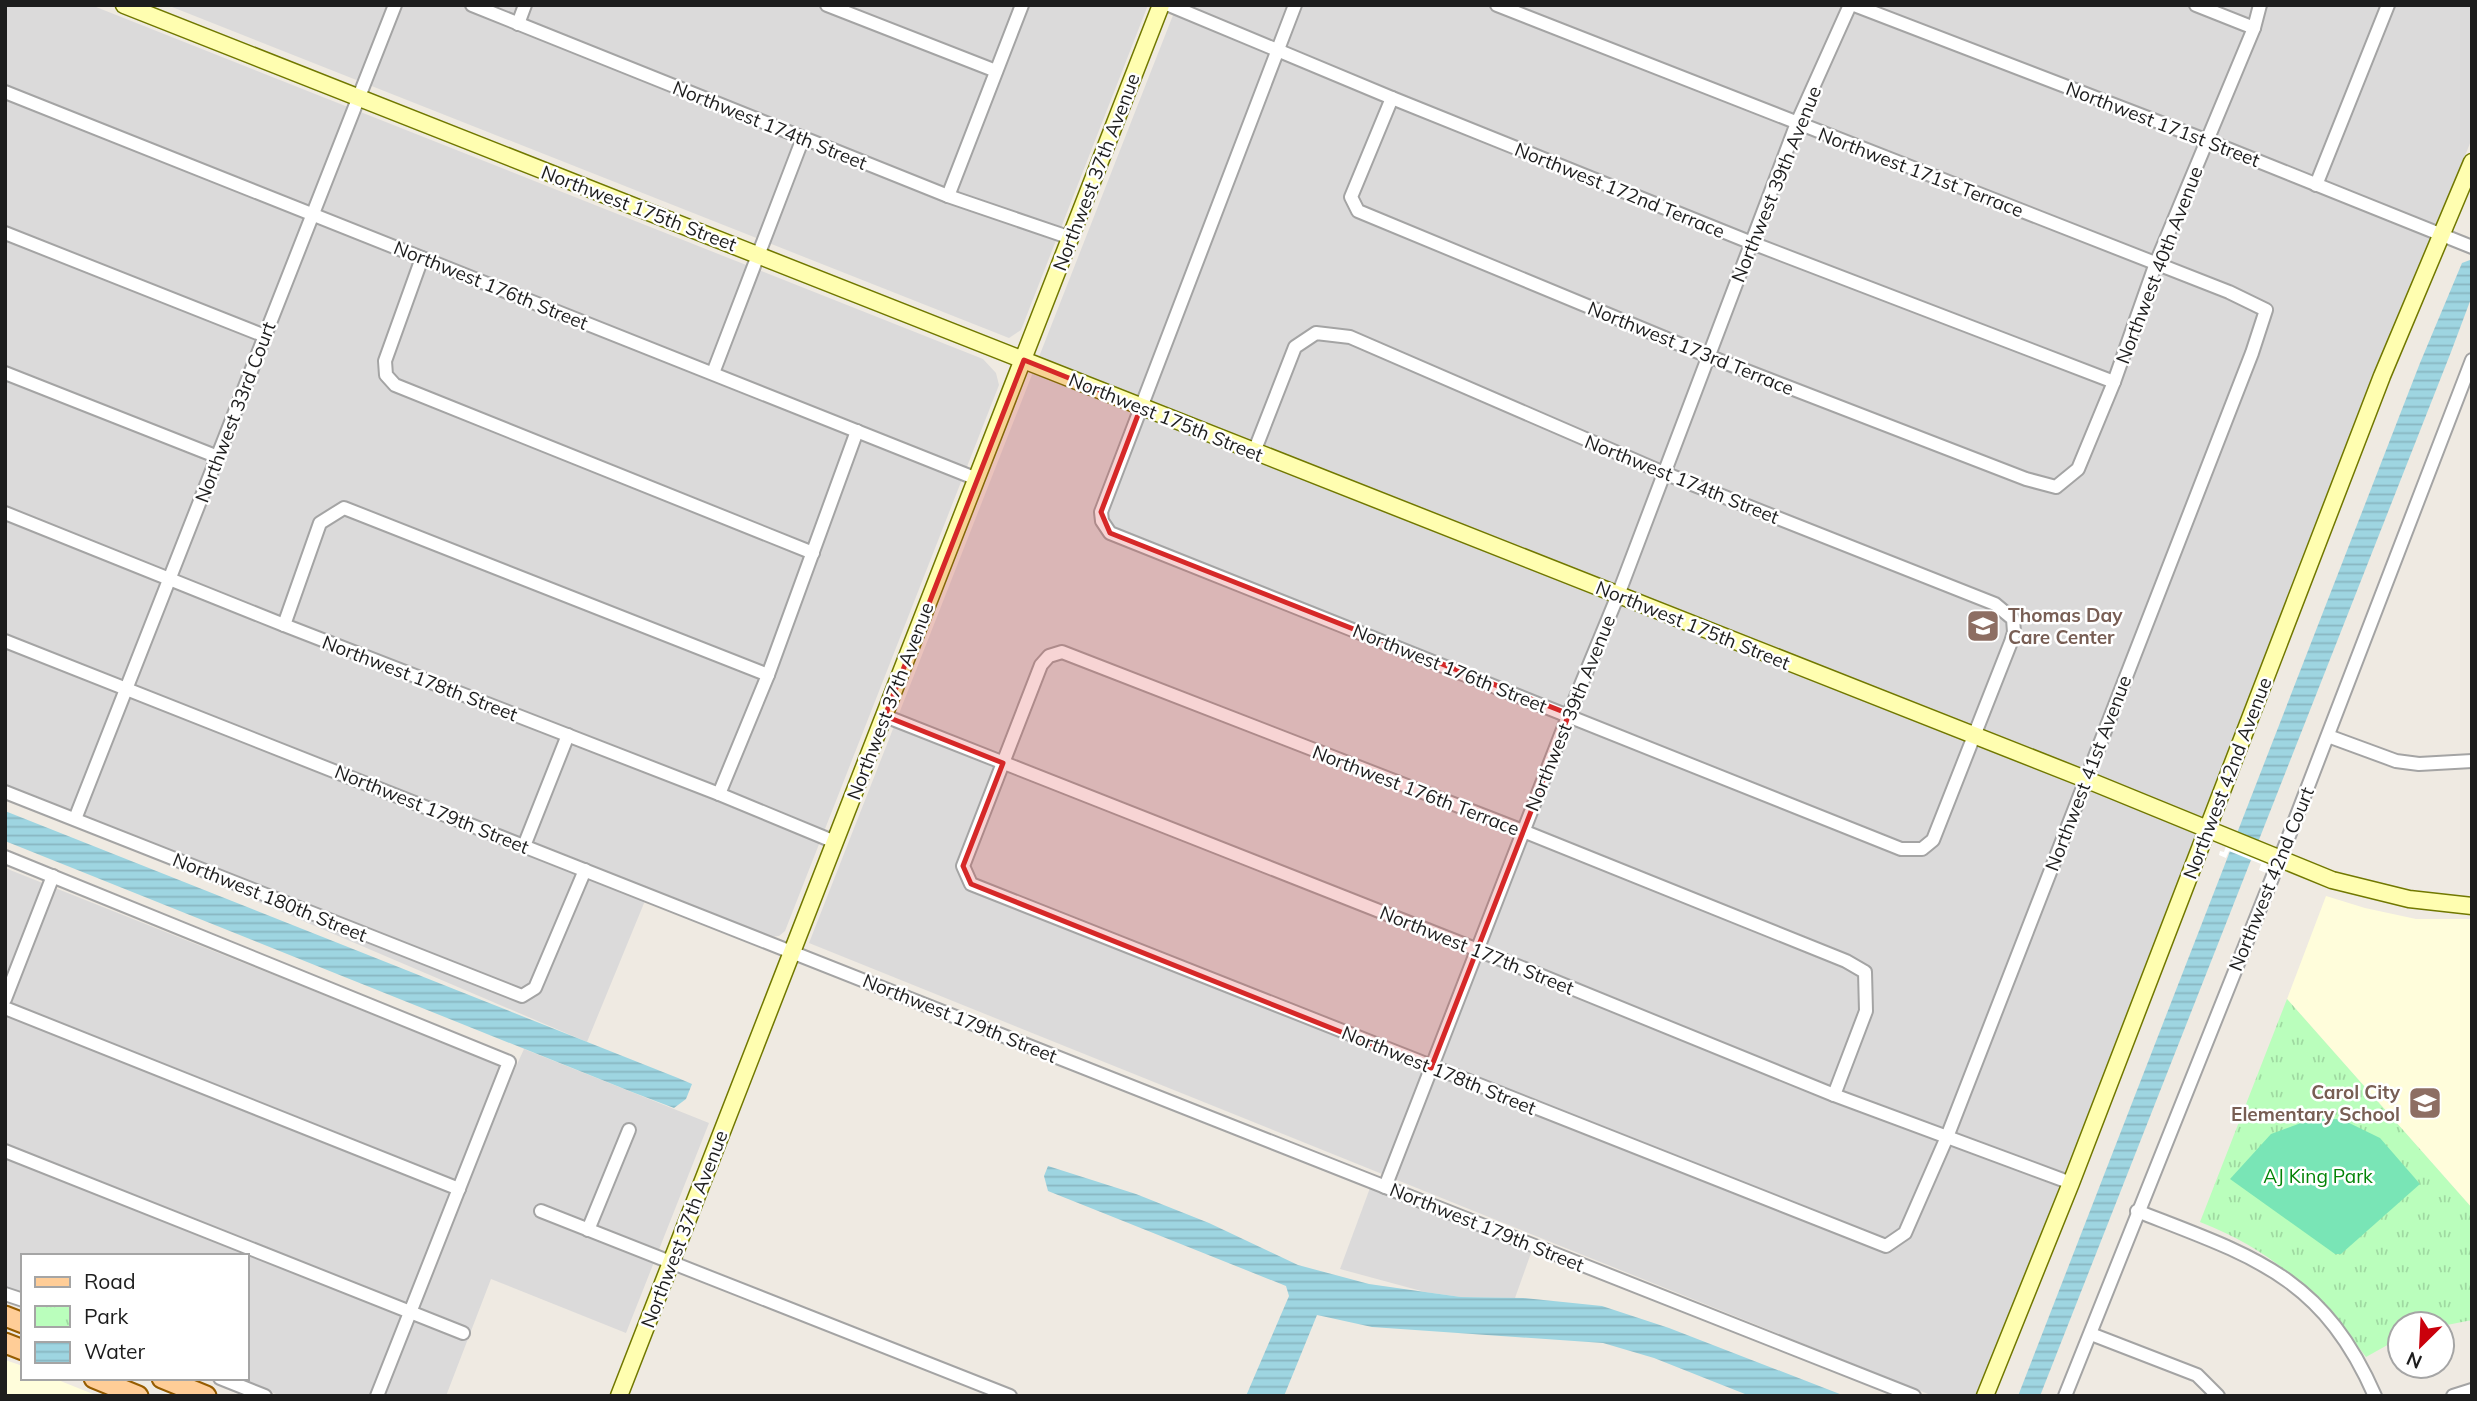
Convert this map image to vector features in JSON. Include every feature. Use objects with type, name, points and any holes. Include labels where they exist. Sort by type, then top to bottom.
[{"type":"main road","points":[[99,1380],[138,1396]]},
{"type":"main road","points":[[167,1380],[200,1393]]},
{"type":"main road","points":[[167,1396],[200,1393]]},
{"type":"street","name":"Northwest 175th Street","points":[[124,5],[2085,779],[2332,880],[2409,899],[2472,906]]},
{"type":"street","name":"Northwest 33rd Court","points":[[75,819],[395,5]]},
{"type":"street","name":"Northwest 174th Street","points":[[472,5],[948,196],[1071,238]]},
{"type":"street","points":[[518,24],[525,5]]},
{"type":"street","points":[[827,5],[996,71]]},
{"type":"street","points":[[948,196],[1022,5]]},
{"type":"street","name":"Northwest 37th Avenue","points":[[618,1396],[1161,5]]},
{"type":"street","name":"Northwest 172nd Terrace","points":[[1169,5],[1752,243],[2114,382]]},
{"type":"street","points":[[1141,407],[1295,5]]},
{"type":"street","name":"Northwest 171st Terrace","points":[[1497,5],[2156,263],[2266,310]]},
{"type":"street","name":"Northwest 39th Avenue","points":[[1385,1186],[1618,595],[1797,123],[1852,5]]},
{"type":"street","name":"Northwest 171st Street","points":[[1852,5],[2208,141],[2472,247]]},
{"type":"street","points":[[2196,5],[2254,28]]},
{"type":"street","name":"Northwest 40th Avenue","points":[[2026,480],[2056,487],[2078,469],[2114,382],[2156,263],[2254,28],[2260,5]]},
{"type":"street","points":[[2316,185],[2388,5]]},
{"type":"street","name":"Northwest 176th Street","points":[[5,92],[977,479]]},
{"type":"street","name":"Northwest 173rd Terrace","points":[[1392,98],[1351,197],[1358,211],[1709,356],[2026,480]]},
{"type":"street","points":[[713,373],[803,138]]},
{"type":"street","name":"Northwest 42nd Avenue","points":[[1985,1396],[2071,1183],[2382,376],[2472,162]]},
{"type":"street","points":[[5,233],[265,336]]},
{"type":"street","points":[[422,258],[385,361],[386,374],[395,385],[813,552]]},
{"type":"street","name":"Northwest 41st Avenue","points":[[1905,1233],[1947,1137],[2252,354],[2266,310]]},
{"type":"street","name":"Northwest 174th Street","points":[[1254,452],[1295,347],[1316,333],[1350,337],[1664,473],[1995,604],[2012,619],[2014,632],[1975,736]]},
{"type":"street","name":"Northwest 42nd Court","points":[[2065,1396],[2274,856],[2328,736],[2472,360]]},
{"type":"street","points":[[5,373],[218,457]]},
{"type":"street","name":"Northwest 176th Street","points":[[1141,407],[1101,512],[1102,521],[1110,533],[1569,714],[1901,849],[1922,849],[1933,840],[1975,736]]},
{"type":"street","points":[[719,794],[768,675],[857,430]]},
{"type":"street","points":[[285,625],[320,523],[344,509],[768,675]]},
{"type":"street","name":"Northwest 178th Street","points":[[5,513],[835,842]]},
{"type":"street","name":"Northwest 179th Street","points":[[5,641],[1914,1396]]},
{"type":"street","name":"Northwest 176th Terrace","points":[[1003,763],[1041,665],[1049,656],[1062,652],[1770,929],[1846,961],[1865,972],[1866,1011],[1834,1095]]},
{"type":"street","name":"Northwest 177th Street","points":[[884,716],[1478,950],[1834,1095],[2071,1183]]},
{"type":"street","points":[[524,846],[568,735]]},
{"type":"street","points":[[2328,736],[2396,761],[2419,764],[2472,761]]},
{"type":"street","name":"Northwest 178th Street","points":[[1003,763],[963,866],[971,884],[1886,1246],[1905,1233]]},
{"type":"street","name":"Northwest 180th Street","points":[[5,792],[522,996],[534,988],[585,870]]},
{"type":"street","points":[[5,857],[509,1062],[377,1396]]},
{"type":"street","points":[[5,999],[53,876]]},
{"type":"street","points":[[5,1008],[459,1189]]},
{"type":"street","points":[[588,1230],[629,1130]]},
{"type":"street","points":[[5,1151],[463,1333]]},
{"type":"street","points":[[541,1211],[1010,1396]]},
{"type":"street","points":[[2137,1211],[2265,1264],[2303,1291],[2336,1325],[2363,1369],[2375,1396]]},
{"type":"street","points":[[2091,1334],[2197,1375],[2218,1396]]},
{"type":"street","points":[[225,1380],[265,1396]]},
{"type":"street","points":[[2453,1396],[2472,1390]]},
{"type":"highlighted area","points":[[1024,360],[1141,407],[1101,512],[1110,533],[1569,714],[1431,1068],[971,884],[963,866],[1003,763],[885,716]]},
{"type":"shaded area","points":[[5,5],[91,5],[983,359],[996,373],[999,385],[785,931],[779,936],[771,937],[649,891],[587,1042],[5,794]]},
{"type":"shaded area","points":[[167,5],[1148,5],[1021,330],[1009,338]]},
{"type":"shaded area","points":[[1177,5],[2472,5],[2472,138],[1980,1396],[1933,1396],[809,943]]},
{"type":"shaded area","points":[[5,868],[514,1071],[524,1049],[709,1123],[626,1333],[491,1279],[446,1396],[281,1396],[242,1380],[248,1380],[248,1254],[21,1254],[21,1292],[5,1286]]},
{"type":"shaded area","name":"Carol City Elementary School","points":[[2326,896],[2416,919],[2472,919],[2472,1208],[2287,999]]},
{"type":"shaded area","points":[[1370,1188],[1531,1253],[1515,1298],[1461,1297],[1425,1292],[1340,1269]]},
{"type":"shaded area","points":[[5,1360],[21,1365],[21,1380],[58,1380],[98,1396],[5,1396]]},
{"type":"green space","name":"AJ King Park","points":[[2287,999],[2472,1208],[2472,1320],[2456,1323],[2456,1310],[2386,1310],[2386,1346],[2366,1357],[2330,1313],[2293,1277],[2251,1246],[2200,1222]]},
{"type":"green space","points":[[2312,1119],[2341,1119],[2380,1138],[2420,1184],[2341,1254],[2335,1254],[2230,1179],[2271,1134]]},
{"type":"water","points":[[2470,260],[2472,296],[2451,352],[2040,1396],[2018,1396],[2420,363],[2462,263]]},
{"type":"water","points":[[5,811],[678,1078],[692,1084],[686,1099],[674,1108],[5,841]]},
{"type":"water","points":[[1048,1166],[1136,1194],[1209,1223],[1298,1265],[1369,1284],[1461,1297],[1523,1298],[1602,1306],[1669,1328],[1845,1396],[1750,1396],[1654,1358],[1603,1343],[1372,1327],[1317,1315],[1284,1396],[1246,1396],[1289,1296],[1286,1286],[1048,1191],[1044,1176]]},
{"type":"pier","points":[[2226,846],[2267,862],[2266,873],[2259,870],[2261,864],[2229,851],[2226,858],[2219,855],[2220,851],[2224,852]]},
{"type":"place","name":"Thomas Day Care Center","points":[[1983,626]]},
{"type":"place","name":"Carol City Elementary School","points":[[2425,1103]]}]
